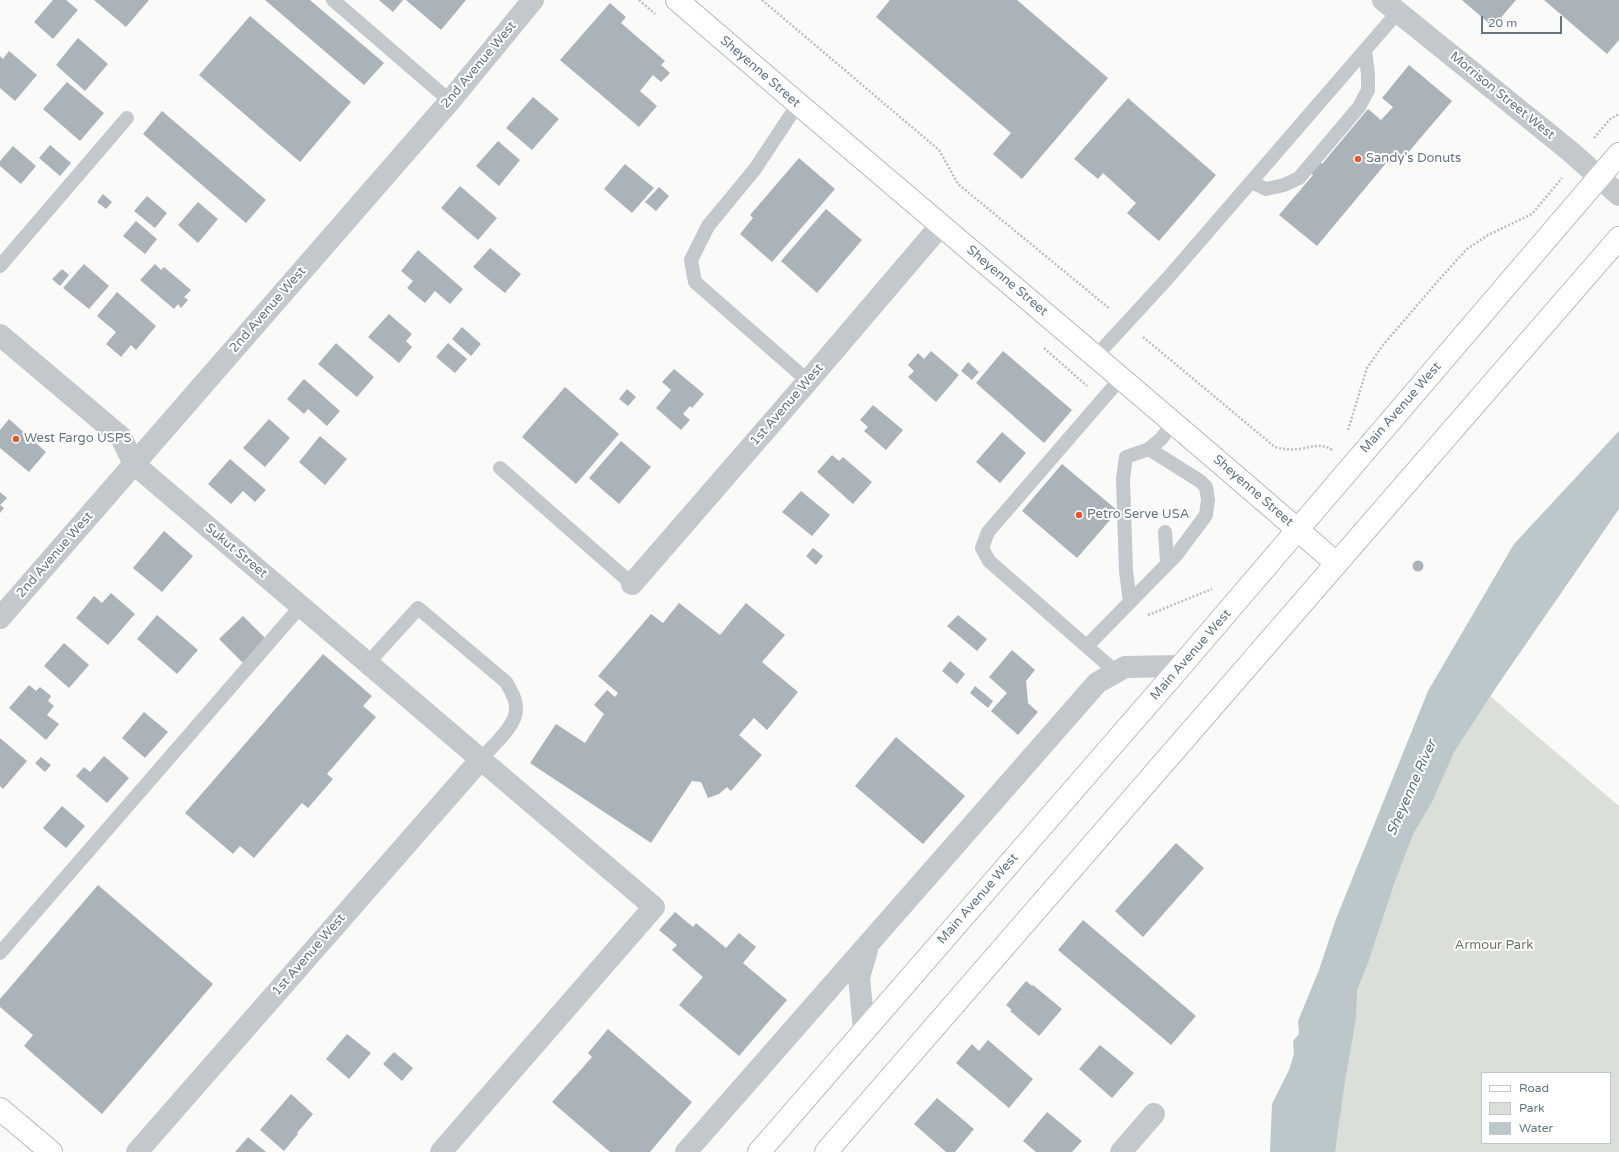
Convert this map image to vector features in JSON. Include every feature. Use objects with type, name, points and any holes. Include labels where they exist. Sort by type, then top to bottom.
[{"type":"main road","name":"Sheyenne Street","points":[[677,0],[1096,356],[1336,563]]},
{"type":"main road","name":"Main Avenue West","points":[[759,1152],[1181,666],[1619,154]]},
{"type":"main road","points":[[826,1152],[1619,238]]},
{"type":"main road","points":[[0,1109],[51,1152]]},
{"type":"street","name":"2nd Avenue West","points":[[0,618],[450,101],[533,0]]},
{"type":"street","name":"Morrison Street West","points":[[1390,6],[1578,158],[1619,195]]},
{"type":"street","name":"1st Avenue West","points":[[632,584],[808,381],[941,224]]},
{"type":"street","name":"Sukut Street","points":[[0,335],[121,437],[134,464],[654,907],[441,1152]]},
{"type":"street","points":[[686,1152],[869,945],[1097,683],[1125,667],[1181,666]]},
{"type":"street","name":"1st Avenue West","points":[[137,1152],[481,759]]},
{"type":"street","points":[[864,1030],[859,977],[869,945]]},
{"type":"street","points":[[1121,1152],[1154,1114]]},
{"type":"lane","points":[[333,0],[450,101]]},
{"type":"lane","points":[[1096,356],[1167,279],[1365,50],[1390,6]]},
{"type":"lane","points":[[1251,182],[1266,189],[1284,186],[1299,178],[1359,107],[1368,90],[1365,50]]},
{"type":"lane","points":[[798,104],[755,169],[708,226],[692,260],[695,282],[808,381]]},
{"type":"lane","points":[[0,266],[127,118]]},
{"type":"lane","points":[[1116,672],[989,561],[982,548],[988,532],[1121,378]]},
{"type":"lane","points":[[1157,458],[1161,439],[1173,423]]},
{"type":"lane","points":[[1087,646],[1177,554],[1206,515],[1208,500],[1206,488],[1200,481],[1157,458],[1126,457],[1122,479],[1126,571],[1130,602]]},
{"type":"lane","points":[[500,468],[632,584]]},
{"type":"lane","points":[[1165,532],[1167,563]]},
{"type":"lane","points":[[0,953],[302,606]]},
{"type":"lane","points":[[368,663],[418,608],[506,682],[514,697],[516,711],[513,723],[481,759]]},
{"type":"path","points":[[762,0],[939,150],[958,184],[1275,447],[1284,449],[1298,449],[1326,446],[1336,452]]},
{"type":"path","points":[[1347,433],[1367,368],[1383,345],[1467,249],[1488,235],[1532,214],[1610,119],[1619,114]]},
{"type":"green space","name":"Armour Park","points":[[1490,696],[1619,806],[1619,1152],[1315,1152],[1344,984],[1437,773]]},
{"type":"water","name":"Sheyenne River","points":[[1619,431],[1619,509],[1497,686],[1454,752],[1432,802],[1414,832],[1357,990],[1356,1018],[1335,1152],[1270,1152],[1272,1104],[1289,1070],[1294,1054],[1293,1041],[1299,1034],[1298,1021],[1319,970],[1336,919],[1428,691],[1514,544]]},
{"type":"building","points":[[53,0],[66,0],[78,10],[53,39],[34,22]]},
{"type":"building","points":[[94,0],[149,0],[126,27]]},
{"type":"building","points":[[265,0],[310,0],[384,63],[364,85]]},
{"type":"building","points":[[379,0],[403,0],[393,12]]},
{"type":"building","points":[[406,0],[466,0],[441,30]]},
{"type":"building","points":[[890,0],[1017,0],[1108,78],[1022,179],[993,154],[1011,133],[876,17]]},
{"type":"building","points":[[1462,0],[1516,0],[1493,27]]},
{"type":"building","points":[[1544,0],[1619,0],[1619,40],[1607,54]]},
{"type":"building","points":[[610,3],[626,17],[621,23],[665,61],[661,65],[670,73],[661,82],[653,75],[640,91],[657,106],[639,127],[560,60]]},
{"type":"building","points":[[250,16],[351,102],[300,162],[199,75]]},
{"type":"building","points":[[78,38],[108,64],[85,91],[56,65]]},
{"type":"building","points":[[9,51],[37,75],[15,101],[0,88],[0,56],[3,59]]},
{"type":"building","name":"Sandy's Donuts","points":[[1409,65],[1452,101],[1400,162],[1392,156],[1317,246],[1279,215],[1313,175],[1310,173],[1320,162],[1322,164],[1368,109],[1381,120],[1393,107],[1382,98]]},
{"type":"building","points":[[67,82],[104,113],[80,141],[43,109]]},
{"type":"building","points":[[533,97],[559,119],[532,150],[506,128]]},
{"type":"building","points":[[1128,98],[1216,175],[1159,241],[1127,213],[1136,203],[1103,173],[1098,179],[1074,159]]},
{"type":"building","points":[[162,111],[266,200],[246,223],[143,134]]},
{"type":"building","points":[[498,141],[520,160],[499,186],[476,166]]},
{"type":"building","points":[[50,145],[71,163],[60,176],[39,158]]},
{"type":"building","points":[[13,146],[36,166],[21,184],[0,166],[0,161]]},
{"type":"building","points":[[799,158],[835,189],[772,262],[740,234],[753,218],[750,215]]},
{"type":"building","points":[[625,164],[654,188],[632,213],[604,189]]},
{"type":"building","points":[[460,186],[497,218],[478,240],[441,208]]},
{"type":"building","points":[[659,187],[669,196],[656,211],[645,202]]},
{"type":"building","points":[[103,194],[112,202],[106,209],[97,202]]},
{"type":"building","points":[[147,196],[167,213],[155,228],[134,211]]},
{"type":"building","points":[[198,202],[218,219],[198,243],[178,225]]},
{"type":"building","points":[[826,209],[862,240],[817,293],[781,261]]},
{"type":"building","points":[[136,221],[157,239],[145,254],[123,236]]},
{"type":"building","points":[[490,248],[521,274],[505,293],[473,267]]},
{"type":"building","points":[[418,250],[463,289],[450,304],[435,291],[425,303],[407,288],[413,281],[401,271]]},
{"type":"building","points":[[84,264],[109,286],[89,309],[63,288]]},
{"type":"building","points":[[155,264],[161,270],[164,267],[191,290],[184,297],[188,300],[181,308],[178,304],[174,309],[140,280]]},
{"type":"building","points":[[62,269],[69,275],[60,286],[52,279]]},
{"type":"building","points":[[117,292],[156,326],[136,350],[131,345],[121,357],[106,344],[116,332],[97,316]]},
{"type":"building","points":[[389,314],[412,334],[406,341],[412,347],[399,363],[368,337]]},
{"type":"building","points":[[462,327],[481,344],[471,356],[452,339]]},
{"type":"building","points":[[336,343],[374,377],[357,397],[318,364]]},
{"type":"building","points":[[448,343],[467,359],[455,373],[436,357]]},
{"type":"building","points":[[931,351],[959,375],[936,402],[908,377],[914,371],[908,365],[918,353],[924,359]]},
{"type":"building","points":[[1003,351],[1072,410],[1044,443],[976,383]]},
{"type":"building","points":[[968,362],[979,372],[972,380],[961,371]]},
{"type":"building","points":[[674,369],[704,394],[692,408],[690,406],[683,414],[690,420],[681,430],[656,408],[671,390],[662,382]]},
{"type":"building","points":[[304,379],[340,411],[327,426],[308,409],[304,414],[287,399]]},
{"type":"building","points":[[565,387],[619,434],[576,484],[522,437]]},
{"type":"building","points":[[627,389],[636,397],[628,406],[619,399]]},
{"type":"building","points":[[873,405],[903,430],[886,450],[864,431],[868,427],[860,420]]},
{"type":"building","name":"West Fargo USPS","points":[[9,419],[46,452],[29,472],[0,448],[0,430]]},
{"type":"building","points":[[269,419],[290,438],[265,467],[243,448]]},
{"type":"building","points":[[1002,432],[1026,453],[1000,483],[976,462]]},
{"type":"building","points":[[320,436],[347,459],[325,485],[299,462]]},
{"type":"building","points":[[621,441],[651,467],[619,504],[589,478]]},
{"type":"building","points":[[832,455],[839,461],[843,457],[872,482],[853,504],[817,472]]},
{"type":"building","points":[[230,459],[266,490],[255,502],[243,491],[231,504],[208,484]]},
{"type":"building","points":[[1062,464],[1118,511],[1077,558],[1022,511]]},
{"type":"building","points":[[801,491],[830,515],[812,536],[782,512]]},
{"type":"building","points":[[0,492],[7,498],[0,505]]},
{"type":"building","points":[[0,505],[4,508],[0,513]]},
{"type":"building","points":[[164,531],[193,556],[162,592],[133,568]]},
{"type":"building","points":[[813,548],[823,556],[816,565],[806,556]]},
{"type":"building","points":[[1416,561],[1420,561],[1422,562],[1422,570],[1416,571],[1413,568],[1413,564]]},
{"type":"building","points":[[111,593],[135,614],[108,645],[76,618],[94,596],[102,603]]},
{"type":"building","points":[[679,603],[720,635],[746,603],[785,635],[762,662],[798,692],[767,730],[754,718],[739,735],[762,755],[731,791],[727,787],[719,794],[708,798],[701,782],[692,781],[651,843],[530,763],[556,724],[585,743],[604,714],[594,705],[607,690],[615,697],[618,693],[598,676],[651,614],[663,623]]},
{"type":"building","points":[[157,615],[198,650],[177,674],[137,639]]},
{"type":"building","points":[[958,615],[987,639],[977,651],[947,626]]},
{"type":"building","points":[[243,616],[267,640],[244,664],[219,639]]},
{"type":"building","points":[[64,643],[89,665],[69,688],[44,666]]},
{"type":"building","points":[[1012,650],[1035,670],[1026,681],[1028,703],[1038,712],[1018,735],[991,711],[1007,693],[989,677]]},
{"type":"building","points":[[323,654],[372,696],[363,706],[376,717],[327,774],[333,779],[308,808],[302,803],[254,858],[240,846],[233,854],[185,813]]},
{"type":"building","points":[[950,661],[965,674],[957,684],[942,671]]},
{"type":"building","points":[[29,685],[36,691],[40,687],[51,696],[48,701],[54,706],[47,715],[59,724],[46,740],[9,708]]},
{"type":"building","points":[[975,686],[993,701],[988,708],[970,693]]},
{"type":"building","points":[[144,712],[168,732],[145,758],[122,738]]},
{"type":"building","points":[[896,737],[965,796],[923,844],[855,786]]},
{"type":"building","points":[[0,738],[27,761],[3,789],[0,786]]},
{"type":"building","points":[[104,756],[129,778],[107,803],[76,776],[84,767],[90,772]]},
{"type":"building","points":[[41,757],[51,765],[45,772],[35,763]]},
{"type":"building","points":[[62,806],[85,826],[66,848],[43,828]]},
{"type":"building","points":[[1176,843],[1204,868],[1143,937],[1115,911]]},
{"type":"building","points":[[98,885],[213,984],[102,1114],[24,1046],[33,1035],[0,1007],[0,999]]},
{"type":"building","points":[[675,912],[693,927],[696,923],[726,948],[739,933],[756,947],[743,963],[787,1000],[739,1056],[679,1005],[703,977],[672,950],[677,945],[659,930]]},
{"type":"building","points":[[1083,920],[1196,1016],[1171,1045],[1058,950]]},
{"type":"building","points":[[1026,981],[1062,1009],[1039,1036],[1010,1011],[1012,1010],[1006,1005]]},
{"type":"building","points":[[608,1029],[692,1102],[650,1152],[610,1152],[552,1102],[592,1057],[588,1053]]},
{"type":"building","points":[[347,1034],[371,1053],[349,1079],[326,1059]]},
{"type":"building","points":[[988,1040],[1033,1079],[1009,1108],[956,1063],[972,1044],[979,1051]]},
{"type":"building","points":[[1100,1045],[1134,1073],[1112,1098],[1079,1069]]},
{"type":"building","points":[[394,1052],[413,1068],[402,1081],[383,1064]]},
{"type":"building","points":[[291,1094],[313,1114],[284,1151],[260,1130]]},
{"type":"building","points":[[937,1098],[974,1129],[955,1152],[946,1152],[914,1124]]},
{"type":"building","points":[[1047,1112],[1082,1141],[1072,1152],[1036,1152],[1023,1141]]},
{"type":"building","points":[[248,1137],[266,1152],[235,1152]]},
{"type":"place","name":"Sandy's Donuts","points":[[1358,159]]},
{"type":"place","name":"West Fargo USPS","points":[[16,439]]},
{"type":"place","name":"Petro Serve USA","points":[[1079,515]]}]
